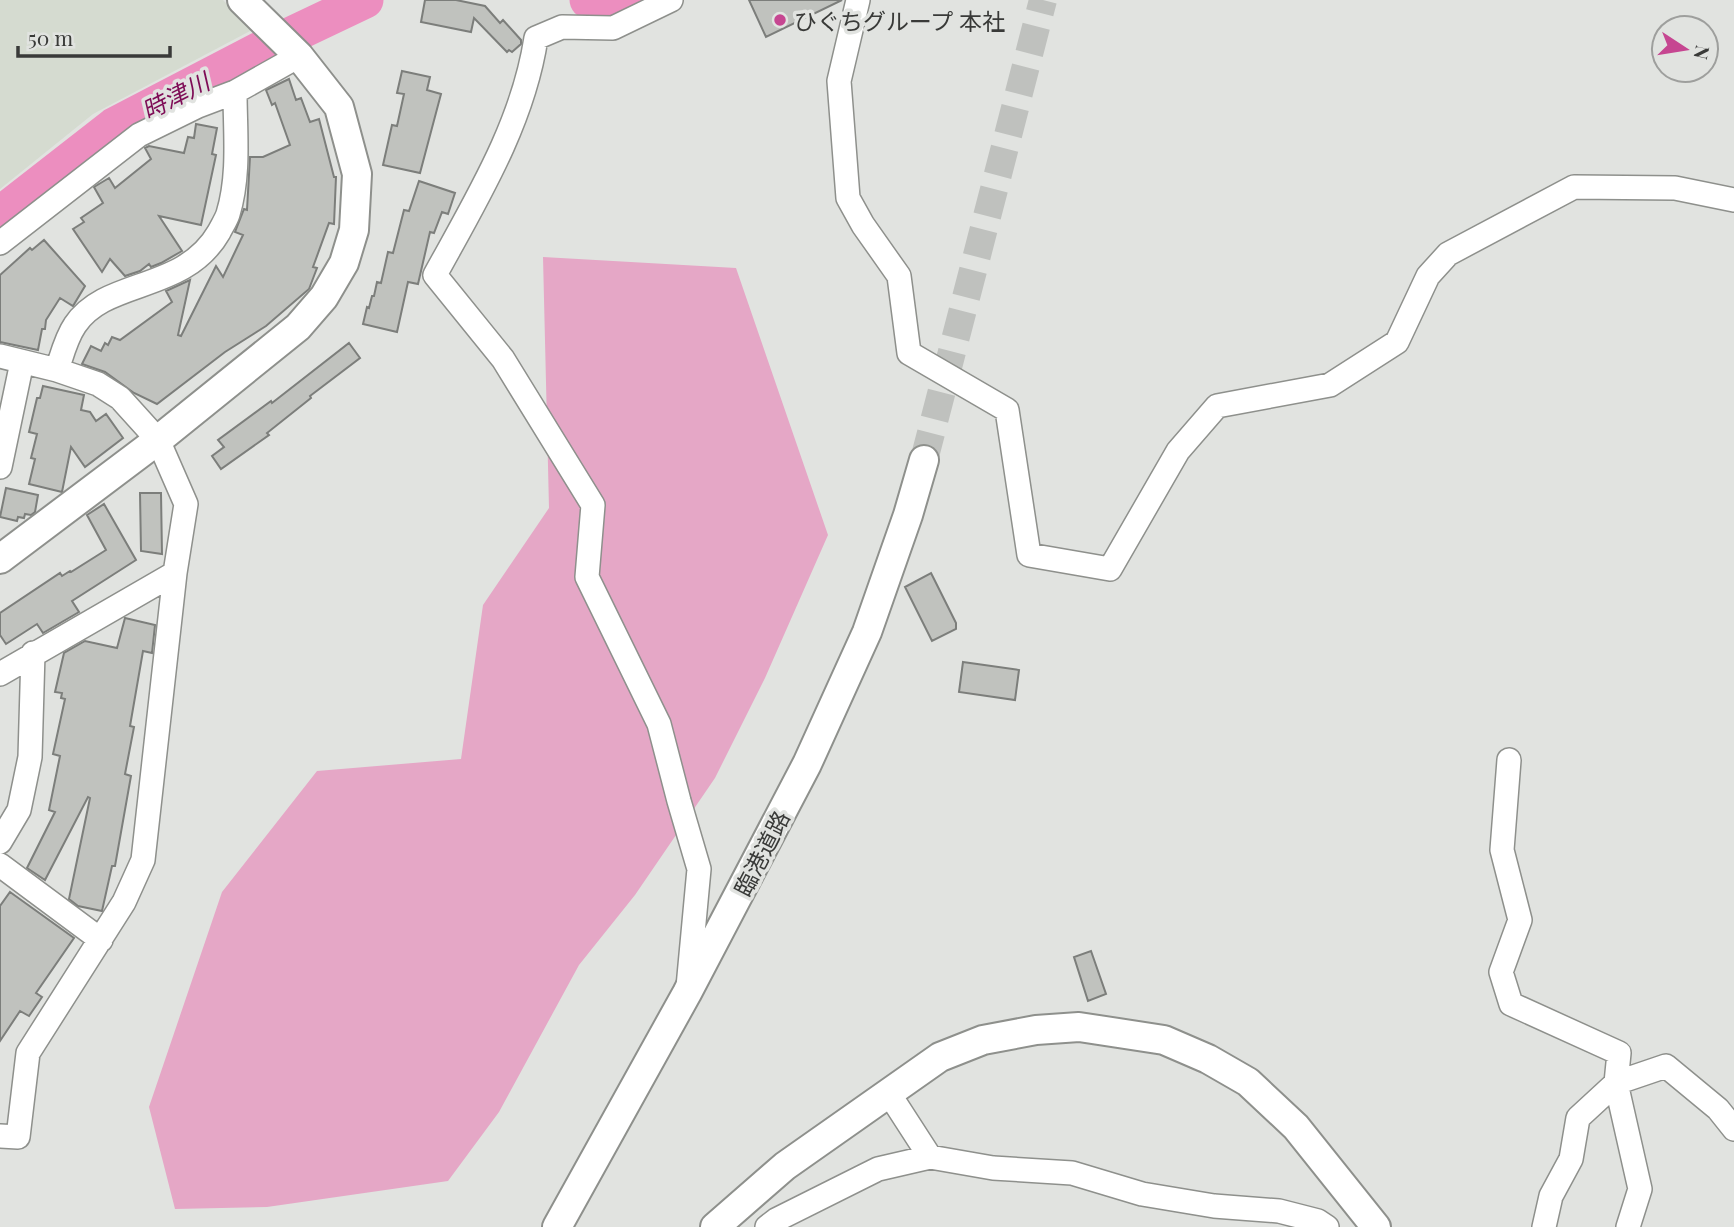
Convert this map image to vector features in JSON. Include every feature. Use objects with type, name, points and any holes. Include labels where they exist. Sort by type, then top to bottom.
[{"type":"street","points":[[0,559],[158,440],[298,327],[324,297],[344,263],[354,230],[357,174],[339,107],[298,55],[242,0]]},
{"type":"street","points":[[671,0],[613,28],[562,27],[536,38],[531,70],[498,160],[435,275],[503,359],[593,505],[587,576],[659,724],[699,869],[687,993]]},
{"type":"street","points":[[858,0],[839,81],[848,198],[863,225],[899,276],[909,353],[1007,410],[1029,555],[1110,569],[1178,451],[1217,406],[1331,385],[1397,342],[1428,276],[1448,254],[1574,187],[1675,188],[1734,200]]},
{"type":"street","points":[[0,243],[139,135],[198,106],[235,92],[298,55]]},
{"type":"street","points":[[57,370],[75,324],[99,302],[181,270],[211,246],[228,216],[234,184],[235,92]]},
{"type":"street","points":[[0,467],[11,359],[57,370],[98,384],[120,398],[158,440],[186,504],[143,860],[124,902],[28,1053],[18,1136],[0,1136]]},
{"type":"street","name":"臨港道路","points":[[557,1227],[687,993],[807,764],[867,632],[908,515],[924,460]]},
{"type":"street","points":[[0,674],[176,573]]},
{"type":"street","points":[[0,842],[19,810],[30,757],[33,653]]},
{"type":"street","points":[[1509,760],[1502,850],[1520,919],[1501,972],[1511,1004],[1619,1053],[1616,1083],[1640,1189],[1628,1227]]},
{"type":"street","points":[[0,865],[101,940]]},
{"type":"street","points":[[715,1227],[785,1166],[940,1057],[983,1040],[1036,1030],[1079,1027],[1164,1040],[1208,1059],[1248,1082],[1296,1127],[1376,1227]]},
{"type":"street","points":[[1544,1227],[1551,1196],[1571,1158],[1578,1118],[1616,1083],[1666,1066],[1718,1109],[1734,1129]]},
{"type":"street","points":[[888,1092],[930,1157]]},
{"type":"street","points":[[767,1227],[775,1220],[878,1169],[930,1157],[993,1168],[1073,1172],[1169,1199],[1279,1211],[1318,1221],[1327,1227]]},
{"type":"shaded area","points":[[0,0],[223,0],[252,30],[93,114],[0,189]]},
{"type":"shaded area","points":[[543,257],[736,268],[828,535],[765,678],[715,778],[635,895],[579,965],[499,1112],[448,1181],[267,1207],[175,1209],[149,1107],[222,892],[317,771],[461,759],[483,605],[549,508]]},
{"type":"building","points":[[425,0],[456,0],[485,6],[500,23],[503,20],[521,40],[521,44],[512,52],[507,52],[474,18],[471,32],[421,22]]},
{"type":"building","name":"ひぐちグループ 本社","points":[[749,0],[842,0],[766,37]]},
{"type":"building","points":[[402,71],[430,77],[427,90],[441,94],[420,173],[383,165],[392,125],[397,126],[404,94],[397,93]]},
{"type":"building","points":[[289,79],[296,100],[301,98],[310,122],[319,119],[336,177],[334,224],[329,223],[313,267],[317,268],[309,289],[266,326],[225,352],[157,404],[134,393],[105,372],[82,364],[91,346],[101,351],[112,337],[120,340],[172,302],[166,291],[190,280],[178,335],[181,336],[216,266],[223,277],[243,235],[235,232],[244,209],[247,210],[250,157],[263,157],[290,145],[275,103],[272,105],[266,90]]},
{"type":"building","points":[[196,124],[217,128],[212,154],[216,155],[201,225],[159,216],[182,251],[161,263],[151,267],[149,264],[140,271],[125,276],[110,259],[102,272],[73,229],[84,222],[81,218],[103,203],[94,187],[109,178],[115,188],[151,159],[145,148],[149,146],[184,153],[188,137],[194,138]]},
{"type":"building","points":[[419,181],[455,193],[448,214],[442,212],[434,233],[430,232],[418,284],[408,282],[397,332],[363,324],[377,282],[381,283],[388,252],[393,253],[404,210],[409,211]]},
{"type":"building","points":[[44,240],[85,286],[73,306],[60,298],[46,320],[45,329],[42,329],[38,350],[0,342],[0,275],[30,248],[32,250]]},
{"type":"building","points":[[349,343],[360,358],[310,396],[311,398],[267,433],[269,435],[221,469],[212,456],[224,447],[218,440],[271,401],[272,403]]},
{"type":"building","points":[[43,386],[84,395],[81,410],[90,412],[96,421],[106,414],[123,438],[85,467],[71,447],[62,492],[29,484],[35,459],[31,458],[37,434],[29,432],[37,398],[40,398]]},
{"type":"building","points":[[6,488],[38,495],[35,512],[31,515],[25,514],[24,518],[18,517],[17,521],[0,517]]},
{"type":"building","points":[[140,493],[161,493],[162,554],[141,551]]},
{"type":"building","points":[[104,504],[136,560],[72,601],[79,612],[43,633],[37,624],[6,644],[0,635],[0,613],[60,573],[62,576],[71,572],[106,550],[87,515]]},
{"type":"building","points":[[931,573],[956,623],[956,629],[932,641],[905,587]]},
{"type":"building","points":[[125,618],[155,625],[152,653],[143,651],[125,774],[131,776],[115,866],[112,866],[102,911],[78,906],[69,899],[90,798],[88,797],[45,880],[27,868],[55,812],[49,810],[60,756],[53,754],[65,699],[61,698],[62,693],[55,692],[64,653],[85,641],[117,648]]},
{"type":"building","points":[[963,662],[1019,670],[1015,700],[959,692]]},
{"type":"building","points":[[10,892],[74,938],[36,993],[42,997],[29,1016],[20,1011],[0,1041],[0,906]]},
{"type":"building","points":[[1091,951],[1106,994],[1088,1001],[1074,957]]},
{"type":"waterway","name":"時津川","points":[[0,215],[114,126],[260,50],[365,0]]},
{"type":"waterway","name":"時津川","points":[[588,0],[595,3],[623,0]]},
{"type":"tunnel","points":[[924,460],[1043,0]]},
{"type":"place","name":"ひぐちグループ 本社","points":[[780,20]]}]
